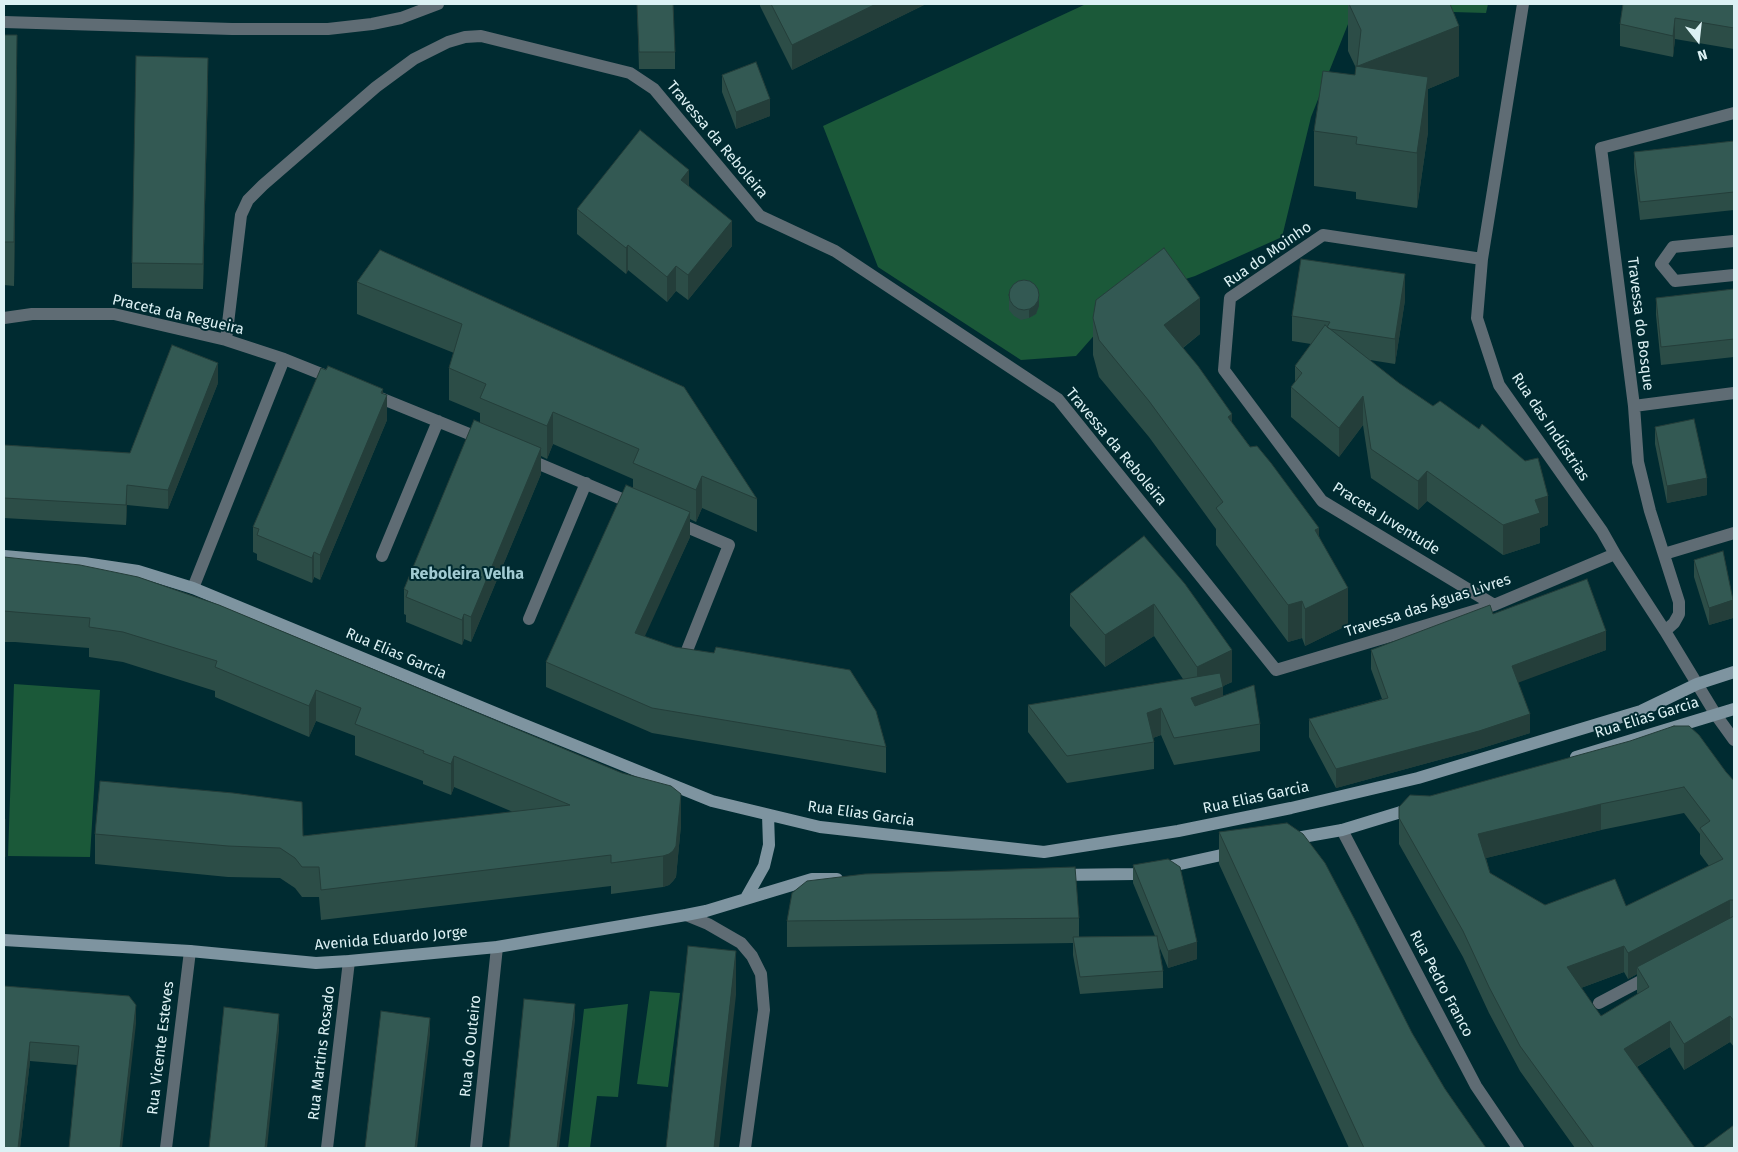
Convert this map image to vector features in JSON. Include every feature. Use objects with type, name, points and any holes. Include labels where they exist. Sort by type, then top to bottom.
[{"type":"main road","name":"Rua Elias Garcia","points":[[4,556],[84,563],[138,571],[193,588],[703,797],[820,828],[1044,852],[1178,831],[1291,808],[1418,778],[1641,711],[1697,684],[1734,672]]},
{"type":"main road","name":"Rua Elias Garcia","points":[[1565,760],[1734,709]]},
{"type":"main road","points":[[1278,842],[1342,830],[1426,804]]},
{"type":"main road","points":[[746,898],[764,866],[769,845],[768,815]]},
{"type":"main road","points":[[1047,875],[1135,874],[1250,848]]},
{"type":"main road","points":[[746,898],[812,879],[851,879]]},
{"type":"main road","name":"Avenida Eduardo Jorge","points":[[4,940],[190,951],[316,963],[497,947],[686,915],[706,911],[746,898]]},
{"type":"street","points":[[4,22],[328,29],[372,24],[401,18],[438,4]]},
{"type":"street","name":"Rua das Indústrias","points":[[1523,4],[1482,259],[1477,318],[1499,385],[1602,531],[1734,740]]},
{"type":"street","name":"Travessa da Reboleira","points":[[226,340],[241,215],[248,200],[369,94],[414,58],[448,42],[465,37],[481,36],[630,73],[654,89],[760,216],[836,251],[1058,399],[1276,670]]},
{"type":"street","name":"Travessa do Bosque","points":[[1665,631],[1674,623],[1679,614],[1679,602],[1650,511],[1638,462],[1634,406],[1600,148],[1734,113]]},
{"type":"street","name":"Rua do Moinho","points":[[1224,370],[1230,298],[1323,235],[1482,259]]},
{"type":"street","points":[[1734,241],[1673,247],[1661,264],[1675,281],[1734,275]]},
{"type":"street","name":"Praceta da Regueira","points":[[4,318],[32,314],[114,314],[226,340],[284,359],[347,384]]},
{"type":"street","points":[[193,588],[284,359]]},
{"type":"street","name":"Praceta Juventude","points":[[1224,370],[1322,501],[1494,605]]},
{"type":"street","points":[[366,392],[499,446]]},
{"type":"street","points":[[1634,406],[1734,393]]},
{"type":"street","points":[[382,556],[438,421]]},
{"type":"street","points":[[517,454],[649,510]]},
{"type":"street","points":[[530,619],[586,483]]},
{"type":"street","points":[[666,518],[729,545],[686,652]]},
{"type":"street","points":[[1664,554],[1734,533]]},
{"type":"street","name":"Travessa das Águas Livres","points":[[1276,670],[1494,605],[1615,554]]},
{"type":"street","name":"Rua Pedro Franco","points":[[1342,830],[1476,1086],[1518,1148]]},
{"type":"street","points":[[686,915],[708,924],[741,944],[752,956],[761,974],[764,1010],[745,1148]]},
{"type":"street","name":"Rua do Outeiro","points":[[476,1148],[497,947]]},
{"type":"street","name":"Rua Vicente Esteves","points":[[166,1148],[190,951]]},
{"type":"street","name":"Rua Martins Rosado","points":[[327,1148],[349,961]]},
{"type":"street","points":[[1599,1003],[1667,968]]},
{"type":"green space","points":[[1086,4],[1488,4],[1486,13],[1354,9],[1311,117],[1282,237],[1195,276],[1127,298],[1076,356],[1021,360],[878,267],[823,126]]},
{"type":"green space","points":[[14,684],[100,690],[90,857],[8,856]]},
{"type":"green space","points":[[650,991],[680,993],[668,1087],[637,1084]]},
{"type":"green space","points":[[628,1004],[618,1097],[597,1096],[590,1148],[568,1148],[584,1009]]},
{"type":"building","points":[[637,4],[673,4],[675,52],[639,52]]},
{"type":"building","points":[[771,4],[876,4],[792,45]]},
{"type":"building","points":[[1349,4],[1450,4],[1459,26],[1357,66],[1361,30]]},
{"type":"building","points":[[1623,4],[1734,4],[1734,28],[1675,18],[1673,36],[1620,24]]},
{"type":"building","points":[[4,35],[17,35],[14,242],[4,242]]},
{"type":"building","points":[[136,56],[208,58],[203,264],[132,263]]},
{"type":"building","points":[[756,62],[770,99],[736,112],[722,75]]},
{"type":"building","points":[[1356,66],[1428,77],[1417,153],[1356,144],[1357,137],[1314,131],[1323,71],[1355,75]]},
{"type":"building","points":[[640,130],[689,170],[681,180],[732,221],[688,275],[676,266],[667,277],[628,245],[626,248],[577,209]]},
{"type":"building","points":[[1734,141],[1734,192],[1640,202],[1634,152]]},
{"type":"building","points":[[1164,248],[1200,298],[1164,325],[1198,366],[1232,414],[1228,417],[1250,447],[1257,446],[1319,528],[1315,530],[1348,588],[1305,609],[1302,601],[1288,605],[1216,508],[1223,502],[1149,401],[1099,340],[1093,318],[1096,300]]},
{"type":"building","points":[[380,250],[684,387],[757,499],[702,476],[696,490],[633,463],[639,449],[553,412],[547,426],[480,398],[486,384],[449,368],[462,324],[357,282]]},
{"type":"building","points":[[1301,259],[1405,274],[1395,339],[1330,329],[1327,327],[1330,322],[1292,316]]},
{"type":"building","points":[[1024,280],[1035,284],[1039,295],[1035,306],[1024,310],[1013,306],[1009,295],[1013,284]]},
{"type":"building","points":[[1734,289],[1734,339],[1661,347],[1656,298]]},
{"type":"building","points":[[1325,325],[1399,383],[1433,406],[1440,401],[1479,429],[1482,424],[1525,461],[1538,458],[1548,496],[1535,500],[1540,513],[1503,525],[1427,471],[1418,481],[1371,449],[1363,396],[1339,428],[1291,387],[1302,373],[1295,366]]},
{"type":"building","points":[[172,345],[218,363],[168,490],[127,485],[126,505],[4,498],[4,445],[130,453]]},
{"type":"building","points":[[328,366],[383,389],[381,393],[387,395],[320,555],[314,552],[312,558],[257,535],[259,529],[253,527],[321,368],[326,370]]},
{"type":"building","points":[[1694,419],[1707,478],[1667,486],[1655,427]]},
{"type":"building","points":[[474,420],[541,448],[471,617],[464,614],[462,620],[406,597],[408,591],[404,589]]},
{"type":"building","points":[[626,485],[690,512],[635,633],[675,647],[714,653],[716,647],[850,670],[876,711],[886,747],[652,708],[546,662]]},
{"type":"building","points":[[1144,536],[1185,584],[1232,650],[1197,667],[1154,604],[1105,635],[1070,594]]},
{"type":"building","points":[[1723,551],[1733,600],[1709,608],[1694,560]]},
{"type":"building","points":[[4,557],[80,565],[138,577],[219,605],[622,773],[671,786],[681,794],[676,846],[673,851],[663,856],[611,863],[611,855],[321,890],[319,867],[302,867],[295,858],[280,848],[228,846],[95,834],[100,781],[233,793],[302,802],[303,836],[570,805],[454,756],[451,764],[423,753],[424,751],[355,724],[361,708],[316,690],[309,706],[215,667],[217,661],[123,632],[89,627],[90,618],[4,611]]},
{"type":"building","points":[[1587,579],[1606,631],[1512,666],[1530,714],[1479,731],[1336,769],[1309,719],[1388,698],[1371,650],[1490,605],[1493,614]]},
{"type":"building","points":[[1220,673],[1223,687],[1191,698],[1195,706],[1254,685],[1260,724],[1174,738],[1161,708],[1147,713],[1154,742],[1067,756],[1028,705]]},
{"type":"building","points":[[1674,726],[1689,726],[1699,735],[1734,781],[1734,900],[1730,900],[1628,953],[1624,946],[1567,967],[1601,1016],[1649,987],[1637,967],[1734,916],[1734,1021],[1730,1016],[1684,1044],[1670,1021],[1624,1049],[1695,1148],[1594,1148],[1520,1046],[1489,987],[1463,931],[1399,818],[1399,807],[1410,795],[1430,796],[1630,741]],"holes":[[[1684,787],[1710,821],[1700,828],[1723,859],[1626,906],[1615,879],[1545,905],[1490,873],[1478,834],[1601,804]]]},
{"type":"building","points":[[5,819],[5,857],[4,857]]},
{"type":"building","points":[[1287,823],[1303,834],[1325,863],[1412,1033],[1445,1089],[1486,1148],[1364,1148],[1219,832]]},
{"type":"building","points":[[1168,859],[1180,867],[1197,942],[1168,951],[1133,865]]},
{"type":"building","points":[[1075,867],[1079,918],[787,921],[792,893],[807,881],[865,874]]},
{"type":"building","points":[[1157,936],[1163,971],[1080,977],[1073,937]]},
{"type":"building","points":[[688,946],[736,951],[714,1148],[666,1148]]},
{"type":"building","points":[[4,986],[129,996],[136,1005],[120,1148],[69,1148],[79,1046],[30,1042],[18,1148],[4,1148]]},
{"type":"building","points":[[524,999],[575,1004],[557,1148],[509,1148]]},
{"type":"building","points":[[224,1007],[279,1014],[265,1148],[209,1148]]},
{"type":"building","points":[[381,1011],[430,1018],[415,1148],[365,1148]]},
{"type":"building","points":[[1734,1125],[1734,1148],[1703,1148]]},
{"type":"district","name":"Reboleira Velha","points":[[467,575]]}]
